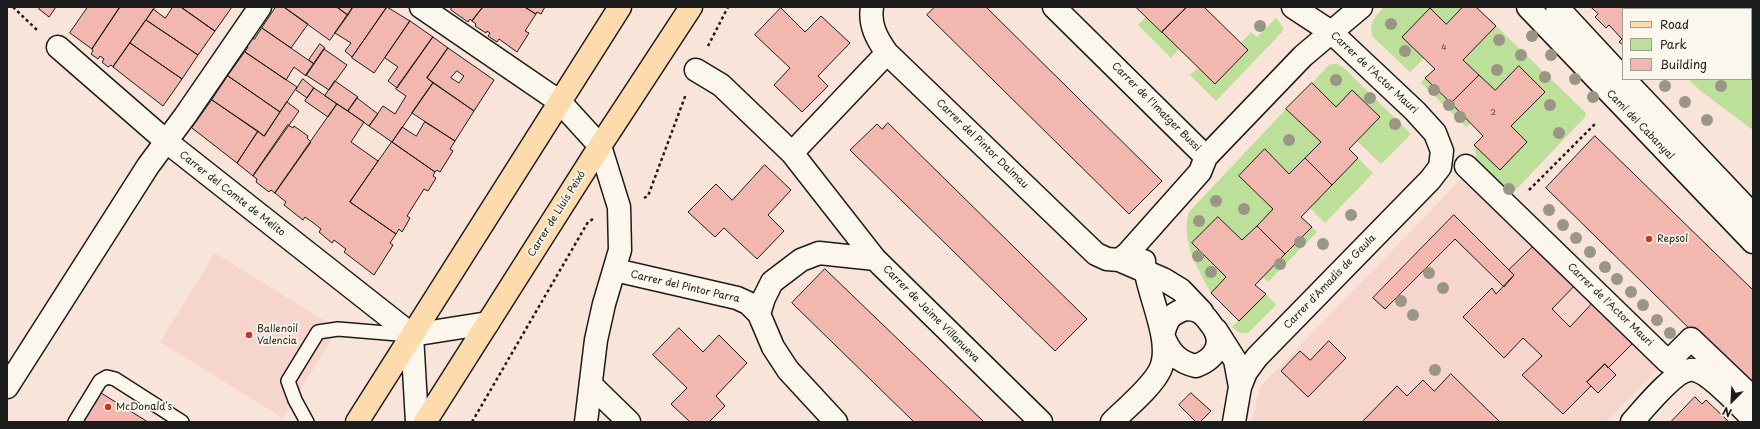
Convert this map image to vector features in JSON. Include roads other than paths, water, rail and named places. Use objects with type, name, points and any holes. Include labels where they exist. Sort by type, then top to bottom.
[{"type":"main road","points":[[356,422],[620,7]]},
{"type":"main road","name":"Carrer de Lluís Peixó","points":[[425,422],[600,146],[691,7]]},
{"type":"street","points":[[7,387],[148,166],[260,7]]},
{"type":"street","points":[[421,7],[560,102],[600,146],[619,207],[620,250],[604,304],[596,340],[586,422]]},
{"type":"street","name":"Carrer del Pintor Dalmau","points":[[872,7],[871,15],[873,28],[879,42],[887,53],[1096,254],[1107,259],[1119,260],[1146,271],[1181,290],[1202,312],[1232,354],[1236,365],[1240,387]]},
{"type":"street","name":"Carrer de l'Imatger Bussi","points":[[1054,7],[1206,157],[1303,56],[1361,7]]},
{"type":"street","name":"Carrer de l'Actor Mauri","points":[[1293,7],[1331,32],[1415,111],[1435,133],[1442,151]]},
{"type":"street","name":"Camí del Cabanyal","points":[[1528,7],[1753,242]]},
{"type":"street","name":"Camí del Cabanyal","points":[[1557,7],[1622,77]]},
{"type":"street","name":"Carrer del Comte de Melito","points":[[58,47],[166,142],[412,335]]},
{"type":"street","points":[[792,153],[887,53]]},
{"type":"street","points":[[696,70],[721,85],[792,153],[875,259]]},
{"type":"street","name":"Camí del Cabanyal","points":[[1625,80],[1753,215]]},
{"type":"street","name":"Carrer d'Amadís de Gaula","points":[[1234,422],[1240,387],[1246,372],[1257,357],[1430,180],[1440,167],[1442,151]]},
{"type":"street","points":[[1119,260],[1127,254],[1200,172],[1206,157]]},
{"type":"street","name":"Carrer de l'Actor Mauri","points":[[1466,166],[1668,362],[1691,338],[1753,398]]},
{"type":"street","points":[[1155,222],[1148,236],[1144,251],[1146,271],[1163,335],[1172,353],[1178,359],[1196,366],[1236,365],[1246,363],[1257,357]]},
{"type":"street","name":"Carrer de Jaime Villanueva","points":[[760,314],[764,298],[772,282],[801,260],[820,253],[875,259],[1041,422]]},
{"type":"street","name":"Carrer del Pintor Parra","points":[[615,270],[737,298],[748,303],[760,314],[773,347],[788,370],[836,422]]},
{"type":"street","points":[[1112,422],[1161,369],[1163,359],[1163,335],[1169,318],[1176,312],[1185,309],[1194,309],[1202,312]]},
{"type":"street","points":[[417,422],[412,335],[488,323]]},
{"type":"street","points":[[1196,366],[1209,359],[1215,353],[1219,344],[1216,330]]},
{"type":"street","points":[[1632,422],[1675,377],[1685,371],[1694,370],[1704,374],[1714,381],[1753,419]]},
{"type":"street","points":[[591,385],[629,422]]},
{"type":"lane","points":[[307,422],[295,400],[288,381],[318,332],[338,329],[412,335]]},
{"type":"lane","points":[[75,422],[100,381],[107,377],[115,379],[182,422]]},
{"type":"place","name":"Repsol","points":[[1649,239]]},
{"type":"place","name":"Ballenoil Valencia","points":[[249,335]]},
{"type":"place","name":"McDonald's","points":[[108,407]]}]
